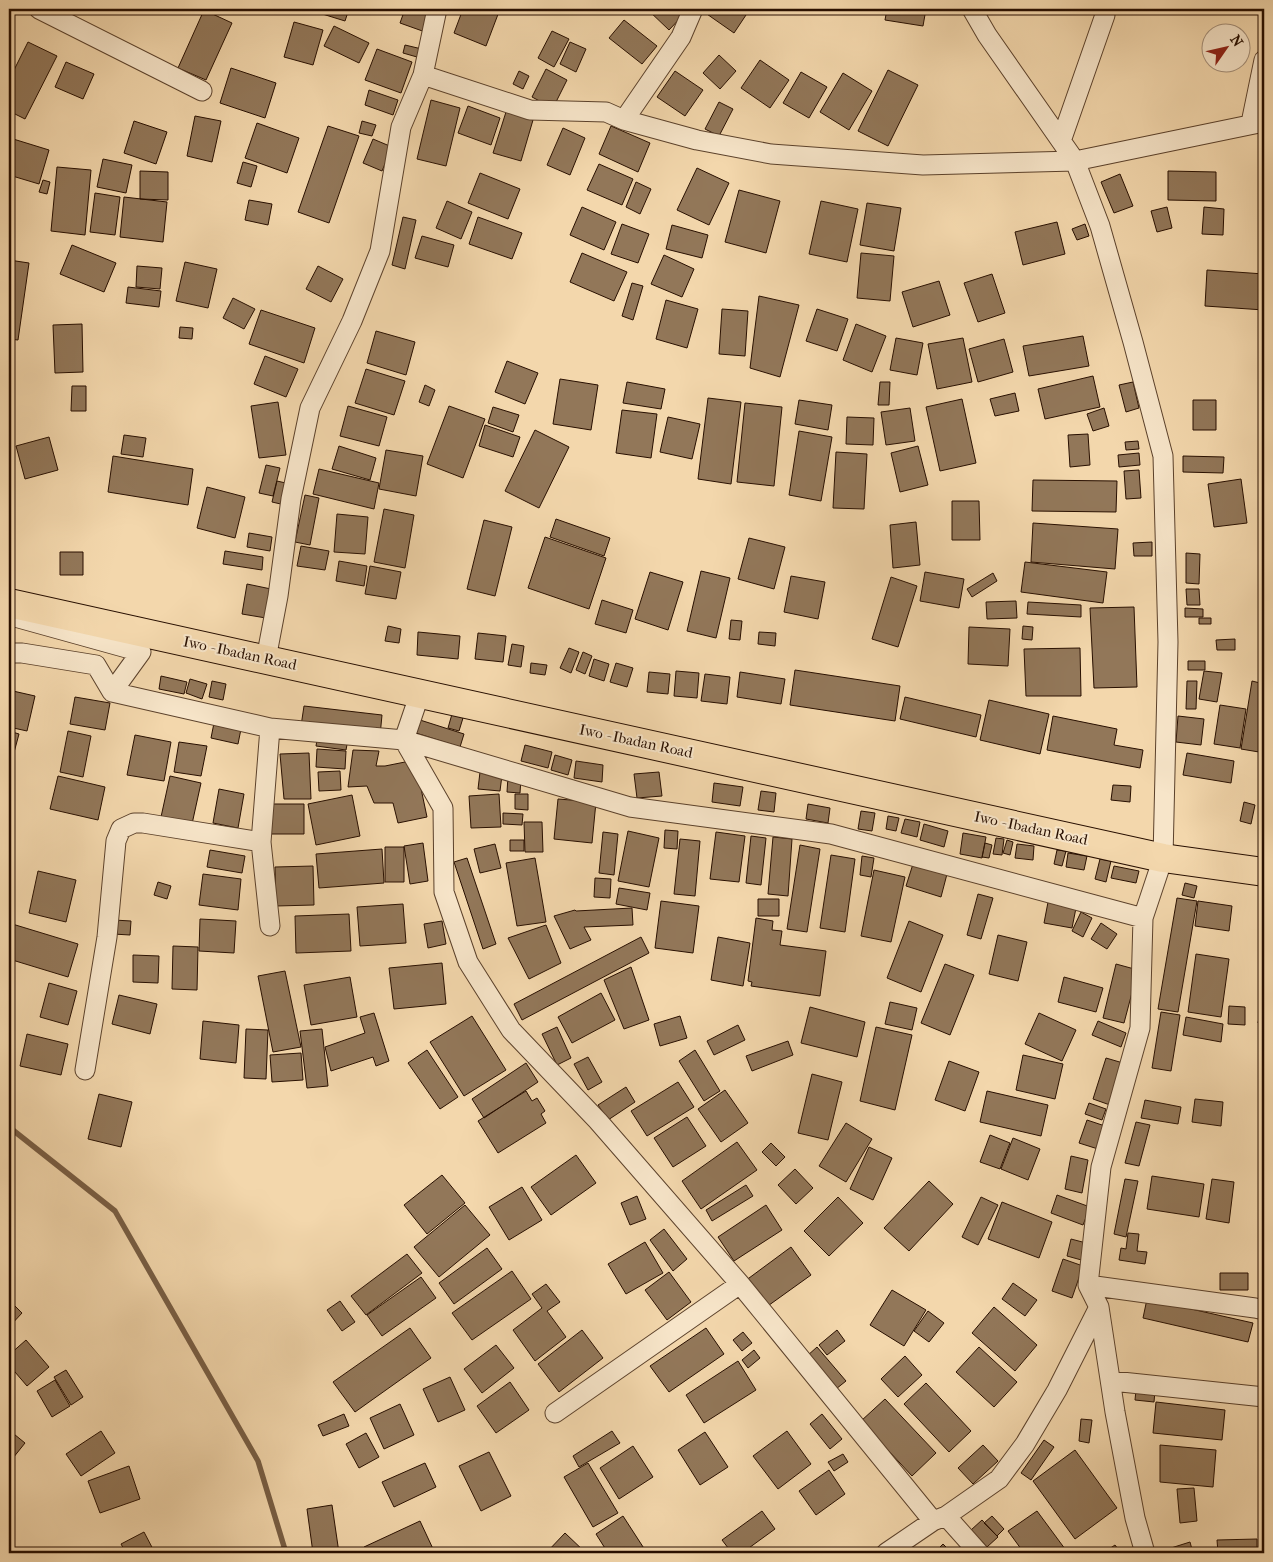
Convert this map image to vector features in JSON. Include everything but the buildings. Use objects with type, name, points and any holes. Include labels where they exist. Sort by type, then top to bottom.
[{"type":"main road","name":"Iwo - Ibadan Road","points":[[9,603],[1163,858],[1264,872]]},
{"type":"street","points":[[39,9],[202,91]]},
{"type":"street","points":[[266,659],[278,596],[291,499],[310,408],[352,321],[380,251],[401,128],[423,75],[437,9]]},
{"type":"street","points":[[624,120],[681,37],[694,9]]},
{"type":"street","points":[[972,9],[987,35],[1075,161],[1100,226],[1163,456],[1168,642],[1163,858],[1142,918],[1140,1028],[1101,1168],[1088,1285],[1099,1307],[1112,1381],[1115,1412],[1135,1518],[1145,1553]]},
{"type":"street","points":[[1061,141],[1105,16],[1105,9]]},
{"type":"street","points":[[423,75],[530,110],[606,112],[624,120],[697,140],[771,154],[923,165],[1075,161],[1258,122],[1264,60]]},
{"type":"street","points":[[9,616],[141,652],[112,692]]},
{"type":"street","points":[[9,653],[22,653],[96,665],[112,692],[270,728],[404,740],[630,807],[831,834],[1142,918]]},
{"type":"street","points":[[420,693],[404,740],[443,808],[444,892],[468,962],[511,1030],[598,1121],[940,1519],[979,1553]]},
{"type":"street","points":[[270,728],[261,842],[270,926]]},
{"type":"street","points":[[85,1070],[107,937],[116,841],[121,829],[134,823],[143,823],[261,842]]},
{"type":"street","points":[[555,1413],[740,1284]]},
{"type":"street","points":[[1088,1285],[1264,1310]]},
{"type":"street","points":[[886,1553],[999,1479],[1025,1444],[1057,1390],[1099,1307]]},
{"type":"street","points":[[1112,1381],[1264,1397]]},
{"type":"waterway","points":[[9,1127],[115,1211],[258,1461],[286,1553]]}]
